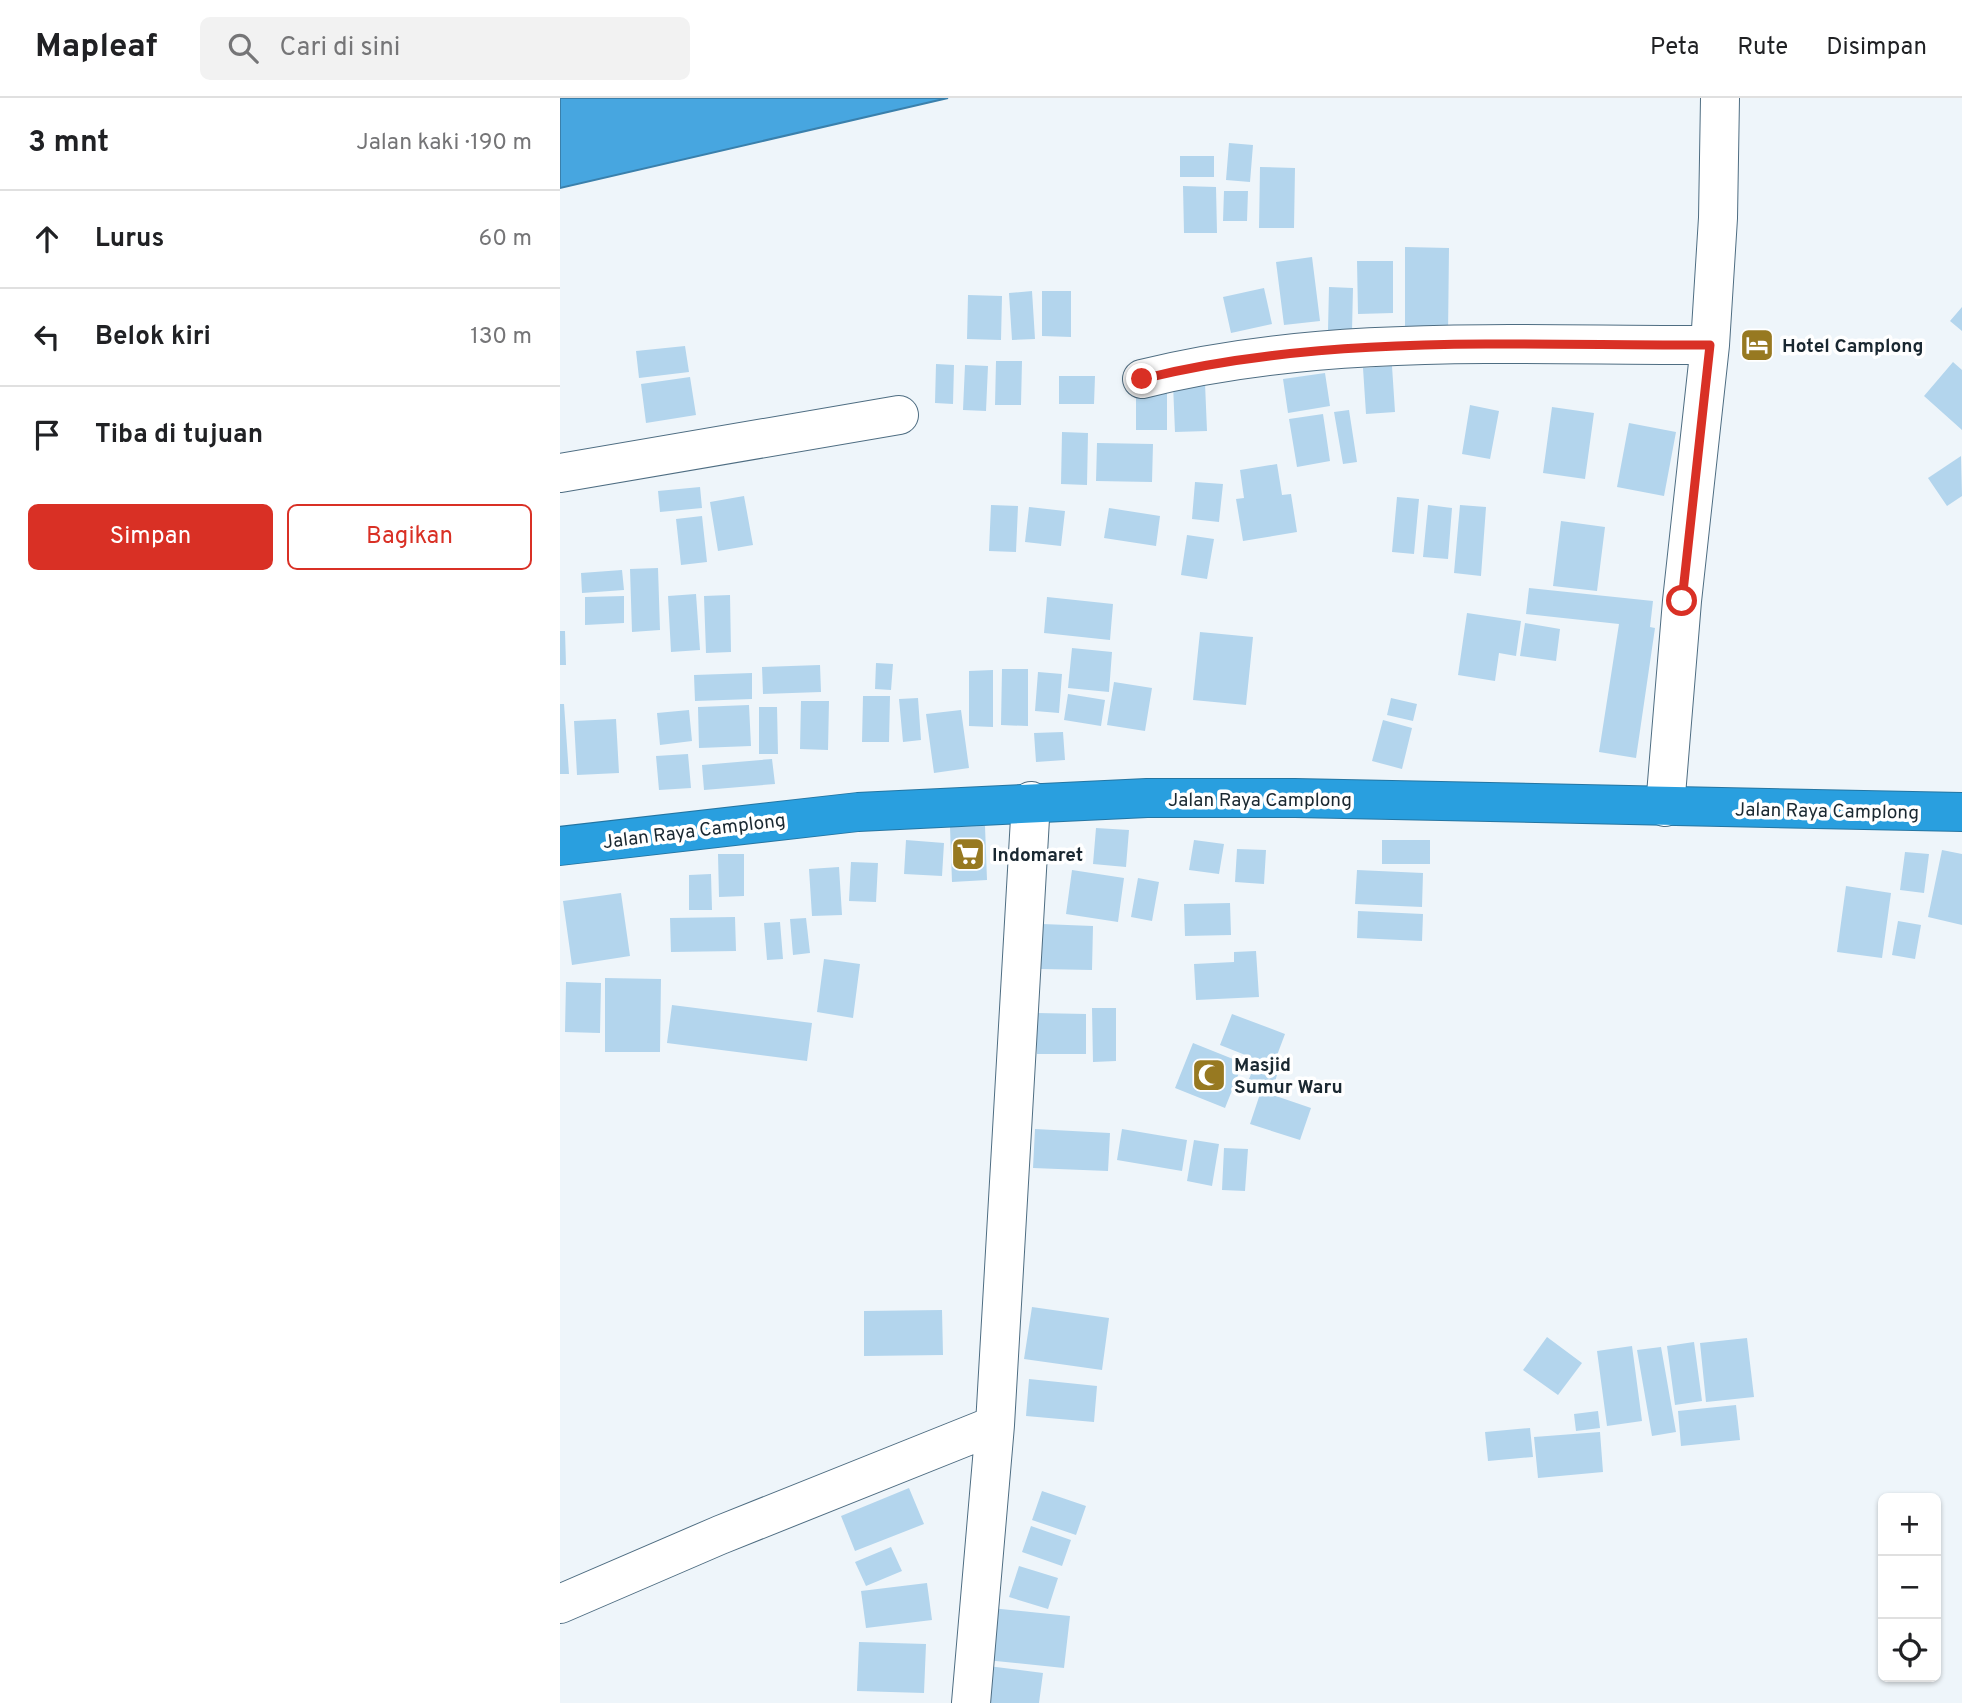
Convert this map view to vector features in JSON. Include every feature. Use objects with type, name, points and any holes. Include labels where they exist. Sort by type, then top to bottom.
[{"type":"highway","name":"Jalan Raya Camplong","points":[[560,846],[859,812],[1031,801],[1295,798],[1962,813]]},
{"type":"street","points":[[1665,807],[1682,601],[1710,345],[1718,218],[1720,98]]},
{"type":"street","points":[[1142,379],[1222,361],[1398,346],[1710,345]]},
{"type":"street","points":[[560,473],[899,415]]},
{"type":"street","points":[[971,1703],[995,1425],[1031,801]]},
{"type":"street","points":[[560,1604],[720,1535],[995,1425]]},
{"type":"water","points":[[560,98],[948,98],[560,188]]},
{"type":"building","points":[[1229,143],[1253,145],[1250,182],[1226,180]]},
{"type":"building","points":[[1180,156],[1214,156],[1214,177],[1180,177]]},
{"type":"building","points":[[1260,167],[1295,168],[1294,228],[1259,228]]},
{"type":"building","points":[[1183,186],[1216,187],[1217,233],[1184,233]]},
{"type":"building","points":[[1224,191],[1248,191],[1247,221],[1223,221]]},
{"type":"building","points":[[1405,247],[1449,248],[1448,336],[1405,335]]},
{"type":"building","points":[[1312,257],[1320,321],[1284,325],[1276,262]]},
{"type":"building","points":[[1357,261],[1393,261],[1393,313],[1358,314]]},
{"type":"building","points":[[1329,287],[1353,288],[1352,331],[1328,330]]},
{"type":"building","points":[[1264,288],[1272,324],[1231,333],[1223,297]]},
{"type":"building","points":[[1032,291],[1035,339],[1012,340],[1009,293]]},
{"type":"building","points":[[1042,291],[1071,291],[1071,337],[1042,336]]},
{"type":"building","points":[[968,295],[1002,296],[1001,340],[967,339]]},
{"type":"building","points":[[1962,307],[1962,331],[1950,321]]},
{"type":"building","points":[[685,346],[689,372],[639,378],[636,351]]},
{"type":"building","points":[[996,361],[1022,361],[1021,405],[995,405]]},
{"type":"building","points":[[1953,362],[1962,370],[1962,430],[1924,396]]},
{"type":"building","points":[[936,364],[954,365],[953,404],[935,403]]},
{"type":"building","points":[[965,365],[988,366],[986,411],[963,410]]},
{"type":"building","points":[[1392,366],[1395,412],[1366,414],[1363,368]]},
{"type":"building","points":[[1325,373],[1330,406],[1288,413],[1283,379]]},
{"type":"building","points":[[1059,376],[1095,376],[1094,404],[1059,404]]},
{"type":"building","points":[[690,377],[696,415],[646,423],[641,384]]},
{"type":"building","points":[[1205,383],[1207,431],[1175,432],[1173,384]]},
{"type":"building","points":[[1136,388],[1167,388],[1167,430],[1136,430]]},
{"type":"building","points":[[1470,405],[1499,411],[1490,459],[1462,454]]},
{"type":"building","points":[[1552,407],[1594,413],[1585,479],[1543,473]]},
{"type":"building","points":[[1349,410],[1357,462],[1343,464],[1334,412]]},
{"type":"building","points":[[1323,414],[1330,461],[1297,467],[1289,419]]},
{"type":"building","points":[[1629,423],[1676,432],[1664,496],[1617,487]]},
{"type":"building","points":[[1062,432],[1088,433],[1087,485],[1061,484]]},
{"type":"building","points":[[1097,443],[1153,444],[1152,482],[1096,481]]},
{"type":"building","points":[[1961,456],[1962,496],[1947,506],[1928,478]]},
{"type":"building","points":[[1277,464],[1282,495],[1291,494],[1297,532],[1243,541],[1236,499],[1244,498],[1240,470]]},
{"type":"building","points":[[1195,482],[1223,484],[1219,522],[1192,519]]},
{"type":"building","points":[[700,487],[702,508],[660,512],[658,491]]},
{"type":"building","points":[[744,496],[753,545],[718,551],[710,502]]},
{"type":"building","points":[[1397,497],[1419,499],[1414,554],[1392,552]]},
{"type":"building","points":[[991,505],[1018,506],[1016,552],[989,551]]},
{"type":"building","points":[[1428,505],[1452,508],[1448,559],[1423,557]]},
{"type":"building","points":[[1460,505],[1486,507],[1481,576],[1454,573]]},
{"type":"building","points":[[1029,507],[1065,511],[1061,546],[1025,542]]},
{"type":"building","points":[[1109,508],[1160,516],[1156,546],[1104,538]]},
{"type":"building","points":[[702,516],[707,562],[681,565],[676,519]]},
{"type":"building","points":[[1561,521],[1605,527],[1597,591],[1553,586]]},
{"type":"building","points":[[1187,535],[1214,539],[1207,579],[1181,575]]},
{"type":"building","points":[[658,568],[660,630],[632,632],[630,569]]},
{"type":"building","points":[[622,570],[624,590],[582,593],[581,573]]},
{"type":"building","points":[[1529,588],[1653,601],[1650,627],[1655,628],[1636,758],[1599,752],[1619,624],[1526,614]]},
{"type":"building","points":[[696,594],[700,650],[671,652],[668,596]]},
{"type":"building","points":[[730,595],[731,652],[706,653],[704,596]]},
{"type":"building","points":[[624,596],[624,623],[585,625],[585,597]]},
{"type":"building","points":[[1047,597],[1113,604],[1110,640],[1044,633]]},
{"type":"building","points":[[1467,613],[1521,621],[1516,656],[1499,653],[1495,681],[1458,675]]},
{"type":"building","points":[[1525,623],[1560,629],[1556,661],[1520,656]]},
{"type":"building","points":[[560,631],[565,631],[566,665],[560,665]]},
{"type":"building","points":[[1200,632],[1253,637],[1246,705],[1193,700]]},
{"type":"building","points":[[1072,648],[1112,652],[1109,692],[1068,688]]},
{"type":"building","points":[[876,663],[893,664],[891,690],[875,689]]},
{"type":"building","points":[[820,665],[821,692],[763,694],[762,667]]},
{"type":"building","points":[[1002,669],[1028,669],[1028,726],[1001,725]]},
{"type":"building","points":[[993,670],[993,727],[969,726],[969,671]]},
{"type":"building","points":[[1038,672],[1062,674],[1059,713],[1035,711]]},
{"type":"building","points":[[752,673],[752,699],[695,701],[694,675]]},
{"type":"building","points":[[1114,682],[1152,688],[1145,731],[1107,725]]},
{"type":"building","points":[[1068,694],[1105,700],[1101,726],[1064,720]]},
{"type":"building","points":[[863,696],[890,696],[889,742],[862,742]]},
{"type":"building","points":[[918,698],[921,740],[903,742],[899,699]]},
{"type":"building","points":[[1391,698],[1417,704],[1413,721],[1387,715]]},
{"type":"building","points":[[801,701],[829,701],[828,750],[800,749]]},
{"type":"building","points":[[560,704],[564,704],[569,774],[560,774]]},
{"type":"building","points":[[749,705],[751,746],[699,748],[698,707]]},
{"type":"building","points":[[759,707],[777,707],[778,754],[759,754]]},
{"type":"building","points":[[689,710],[692,741],[660,745],[657,713]]},
{"type":"building","points":[[961,710],[969,768],[934,773],[926,714]]},
{"type":"building","points":[[616,719],[619,773],[577,775],[574,721]]},
{"type":"building","points":[[1383,720],[1412,728],[1402,769],[1372,761]]},
{"type":"building","points":[[1063,732],[1065,760],[1036,762],[1034,733]]},
{"type":"building","points":[[688,754],[691,788],[659,790],[656,756]]},
{"type":"building","points":[[772,759],[775,784],[704,790],[702,765]]},
{"type":"building","name":"Indomaret","points":[[985,826],[987,880],[952,882],[950,827]]},
{"type":"building","points":[[1096,828],[1129,830],[1126,867],[1093,864]]},
{"type":"building","points":[[906,840],[944,843],[942,876],[904,874]]},
{"type":"building","points":[[1194,840],[1224,844],[1219,874],[1189,870]]},
{"type":"building","points":[[1382,840],[1430,840],[1430,864],[1382,864]]},
{"type":"building","points":[[1237,849],[1266,850],[1264,884],[1235,882]]},
{"type":"building","points":[[1942,850],[1962,854],[1962,925],[1928,917]]},
{"type":"building","points":[[1905,852],[1929,854],[1924,893],[1900,890]]},
{"type":"building","points":[[718,854],[744,854],[744,896],[719,897]]},
{"type":"building","points":[[851,862],[878,863],[876,902],[849,901]]},
{"type":"building","points":[[839,867],[842,915],[812,916],[809,869]]},
{"type":"building","points":[[1072,870],[1124,878],[1118,922],[1066,914]]},
{"type":"building","points":[[1357,870],[1423,873],[1422,907],[1355,904]]},
{"type":"building","points":[[711,874],[712,910],[689,910],[689,875]]},
{"type":"building","points":[[1138,878],[1159,882],[1152,921],[1131,917]]},
{"type":"building","points":[[1846,886],[1891,893],[1882,958],[1837,952]]},
{"type":"building","points":[[621,893],[630,956],[572,965],[563,901]]},
{"type":"building","points":[[1230,903],[1231,935],[1185,936],[1184,904]]},
{"type":"building","points":[[1358,911],[1423,914],[1422,941],[1357,938]]},
{"type":"building","points":[[735,917],[736,951],[671,952],[670,918]]},
{"type":"building","points":[[806,918],[810,953],[793,955],[790,919]]},
{"type":"building","points":[[1898,921],[1921,925],[1915,959],[1892,955]]},
{"type":"building","points":[[780,922],[783,959],[767,960],[764,923]]},
{"type":"building","points":[[1042,924],[1093,926],[1092,970],[1041,969]]},
{"type":"building","points":[[1256,951],[1259,997],[1196,1000],[1194,964],[1234,962],[1234,952]]},
{"type":"building","points":[[824,959],[860,964],[853,1018],[817,1012]]},
{"type":"building","points":[[605,978],[661,979],[660,1052],[605,1052]]},
{"type":"building","points":[[566,982],[601,983],[600,1033],[565,1032]]},
{"type":"building","points":[[672,1005],[812,1023],[807,1061],[667,1043]]},
{"type":"building","points":[[1092,1008],[1116,1008],[1116,1061],[1093,1062]]},
{"type":"building","points":[[1037,1013],[1086,1014],[1086,1054],[1037,1054]]},
{"type":"building","points":[[1232,1014],[1285,1034],[1273,1066],[1220,1045]]},
{"type":"building","name":"Masjid Sumur Waru","points":[[1193,1043],[1243,1063],[1225,1108],[1175,1088]]},
{"type":"building","points":[[1254,1067],[1277,1075],[1273,1088],[1249,1079]]},
{"type":"building","points":[[1261,1091],[1311,1108],[1300,1140],[1250,1124]]},
{"type":"building","points":[[1035,1129],[1110,1133],[1108,1171],[1033,1168]]},
{"type":"building","points":[[1122,1129],[1187,1140],[1182,1171],[1117,1160]]},
{"type":"building","points":[[1194,1140],[1219,1144],[1212,1186],[1187,1181]]},
{"type":"building","points":[[1224,1148],[1248,1149],[1245,1191],[1222,1190]]},
{"type":"building","points":[[1032,1307],[1109,1318],[1102,1370],[1024,1359]]},
{"type":"building","points":[[942,1310],[943,1355],[864,1356],[864,1311]]},
{"type":"building","points":[[1547,1337],[1582,1363],[1558,1395],[1523,1370]]},
{"type":"building","points":[[1747,1338],[1754,1397],[1706,1402],[1700,1343]]},
{"type":"building","points":[[1694,1342],[1702,1401],[1675,1405],[1667,1346]]},
{"type":"building","points":[[1632,1346],[1642,1421],[1607,1426],[1597,1351]]},
{"type":"building","points":[[1661,1347],[1676,1432],[1652,1436],[1637,1350]]},
{"type":"building","points":[[1029,1379],[1097,1386],[1094,1422],[1026,1416]]},
{"type":"building","points":[[1736,1405],[1740,1440],[1681,1446],[1678,1411]]},
{"type":"building","points":[[1598,1411],[1600,1428],[1576,1431],[1574,1414]]},
{"type":"building","points":[[1530,1428],[1533,1457],[1488,1461],[1485,1432]]},
{"type":"building","points":[[1600,1432],[1603,1472],[1538,1478],[1534,1437]]},
{"type":"building","points":[[909,1488],[924,1524],[855,1551],[841,1516]]},
{"type":"building","points":[[1042,1491],[1086,1506],[1076,1535],[1032,1520]]},
{"type":"building","points":[[1031,1526],[1071,1540],[1062,1566],[1022,1552]]},
{"type":"building","points":[[891,1547],[902,1571],[866,1586],[855,1562]]},
{"type":"building","points":[[1019,1566],[1058,1578],[1048,1609],[1009,1597]]},
{"type":"building","points":[[927,1583],[932,1620],[866,1628],[861,1591]]},
{"type":"building","points":[[991,1608],[1070,1616],[1064,1668],[986,1660]]},
{"type":"building","points":[[859,1642],[926,1644],[924,1693],[857,1691]]},
{"type":"building","points":[[988,1666],[1043,1673],[1039,1703],[983,1703]]},
{"type":"place","name":"Hotel Camplong","points":[[1757,345]]},
{"type":"place","name":"Indomaret","points":[[968,854]]},
{"type":"place","name":"Masjid Sumur Waru","points":[[1209,1075]]},
{"type":"route","points":[[1142,379],[1222,361],[1398,346],[1710,345],[1682,601]]}]
